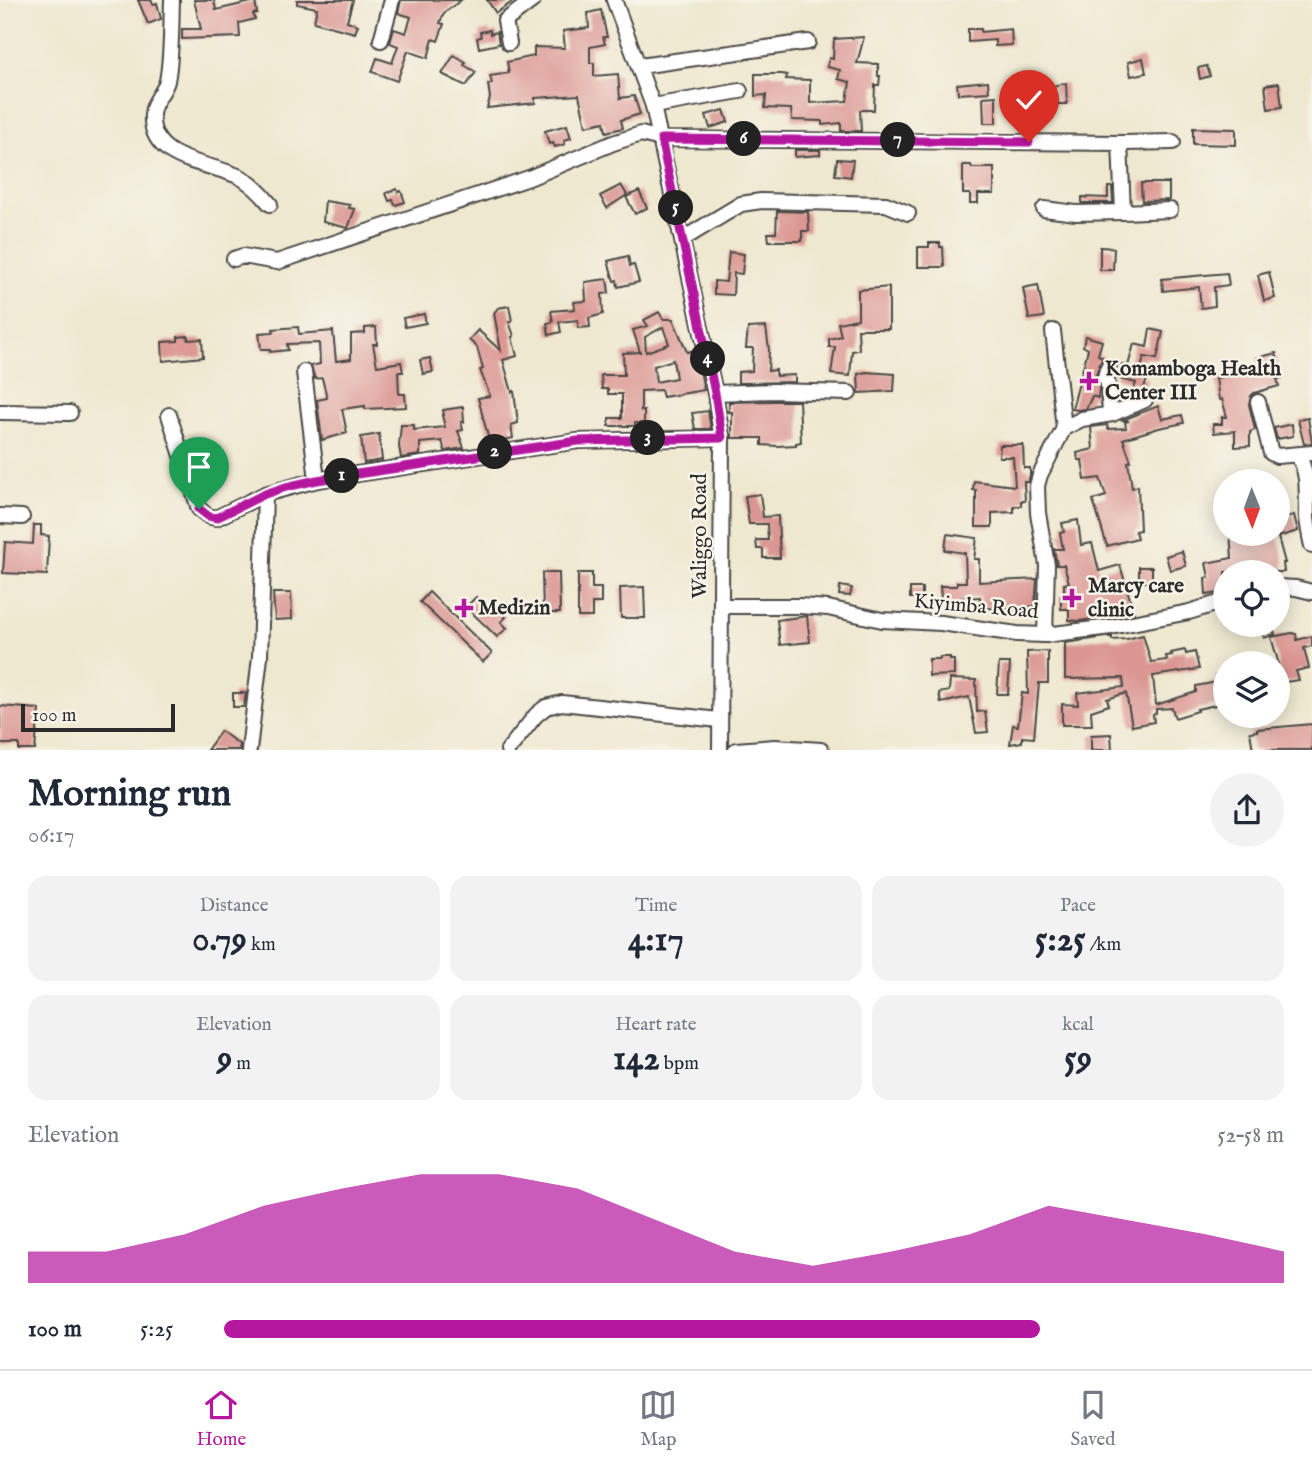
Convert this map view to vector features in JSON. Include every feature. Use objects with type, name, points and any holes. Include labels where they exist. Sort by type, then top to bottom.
[{"type":"street","points":[[172,0],[170,59],[166,85],[157,97],[152,114],[156,136],[173,153],[240,177],[258,190],[270,204]]},
{"type":"street","points":[[381,40],[393,0]]},
{"type":"street","points":[[509,43],[505,21],[533,0]]},
{"type":"street","name":"Waliggo Road","points":[[614,0],[653,106],[683,239],[722,438],[720,750]]},
{"type":"street","points":[[640,66],[808,42]]},
{"type":"street","points":[[653,106],[740,90]]},
{"type":"street","points":[[234,260],[243,256],[277,262],[529,178],[641,134],[661,139],[1173,142]]},
{"type":"street","points":[[1120,143],[1123,212]]},
{"type":"street","points":[[683,239],[741,204],[761,201],[886,204],[908,213]]},
{"type":"street","points":[[1044,209],[1076,213],[1170,210]]},
{"type":"street","points":[[1045,635],[1047,565],[1038,513],[1037,485],[1064,428],[1053,331]]},
{"type":"street","points":[[1108,367],[1105,377],[1110,385],[1107,403],[1112,414]]},
{"type":"street","points":[[304,372],[317,480]]},
{"type":"street","points":[[715,393],[849,393]]},
{"type":"street","points":[[1064,428],[1082,419],[1112,414],[1145,400]]},
{"type":"street","points":[[1258,402],[1271,453],[1277,456],[1312,453]]},
{"type":"street","points":[[0,412],[70,413]]},
{"type":"street","points":[[169,415],[199,509],[216,518],[265,494],[317,480],[578,441],[722,438]]},
{"type":"street","points":[[1297,456],[1304,469],[1307,521],[1312,546]]},
{"type":"street","points":[[248,750],[260,657],[265,494]]},
{"type":"street","points":[[0,516],[22,517]]},
{"type":"street","points":[[1290,589],[1312,592]]},
{"type":"street","name":"Kiyimba Road","points":[[721,606],[814,607],[882,620],[1045,635],[1111,627],[1213,605]]},
{"type":"street","points":[[508,750],[536,715],[546,707],[562,703],[719,720]]},
{"type":"street","points":[[736,750],[775,747],[821,750]]},
{"type":"building","points":[[138,0],[157,3],[161,19],[148,24]]},
{"type":"building","points":[[194,0],[214,0],[216,10],[255,1],[257,13],[253,14],[255,19],[239,23],[240,37],[182,39],[182,29],[201,29]]},
{"type":"building","points":[[297,0],[353,0],[347,21],[358,25],[355,33],[314,22],[317,8],[297,4]]},
{"type":"building","points":[[401,0],[461,0],[444,13],[440,23],[444,24],[438,41],[433,39],[428,58],[408,51],[397,81],[372,72],[377,58],[392,63],[398,46],[390,43],[394,29],[406,33],[411,17],[398,13]]},
{"type":"building","points":[[487,0],[515,0],[496,13]]},
{"type":"building","points":[[601,10],[607,37],[603,37],[605,44],[590,47],[590,63],[594,63],[594,76],[618,74],[620,98],[634,96],[640,114],[621,120],[623,128],[606,132],[604,122],[586,126],[579,95],[535,98],[535,103],[487,108],[490,98],[488,84],[492,84],[490,76],[509,73],[507,62],[534,56],[534,47],[565,48],[563,31],[589,28],[588,13]]},
{"type":"building","points":[[968,29],[981,29],[981,32],[1011,29],[1012,45],[995,46],[995,40],[968,42]]},
{"type":"building","points":[[490,30],[490,34],[497,32],[499,44],[479,48],[477,38],[481,37],[480,32]]},
{"type":"building","points":[[864,37],[857,63],[878,64],[880,76],[879,85],[875,85],[874,110],[860,110],[861,131],[841,131],[841,123],[822,125],[822,121],[792,120],[791,109],[765,108],[766,95],[755,96],[755,74],[782,74],[787,75],[786,79],[810,80],[810,103],[847,101],[850,82],[838,79],[840,70],[827,67],[829,58],[833,59],[834,39]]},
{"type":"building","points":[[454,55],[476,72],[466,86],[442,74]]},
{"type":"building","points":[[1143,58],[1146,73],[1131,76],[1128,62]]},
{"type":"building","points":[[1207,66],[1210,76],[1200,79],[1198,68]]},
{"type":"building","points":[[988,81],[989,92],[958,94],[957,84]]},
{"type":"building","points":[[1066,83],[1067,104],[1058,104],[1053,86]]},
{"type":"building","points":[[1279,83],[1282,107],[1268,109],[1265,85]]},
{"type":"building","points":[[996,96],[996,123],[984,123],[983,97]]},
{"type":"building","points":[[724,110],[728,122],[710,128],[706,115]]},
{"type":"building","points":[[567,125],[571,138],[564,140],[565,144],[555,147],[553,143],[549,144],[545,131]]},
{"type":"building","points":[[1193,128],[1236,129],[1236,145],[1193,144]]},
{"type":"building","points":[[795,150],[820,150],[820,155],[795,157]]},
{"type":"building","points":[[837,159],[853,160],[851,177],[835,175]]},
{"type":"building","points":[[963,165],[971,165],[972,168],[994,168],[994,194],[978,194],[978,203],[970,203],[970,194],[963,194]]},
{"type":"building","points":[[1141,183],[1169,183],[1169,200],[1142,201]]},
{"type":"building","points":[[621,185],[627,195],[607,208],[600,196]]},
{"type":"building","points":[[1108,187],[1112,187],[1113,203],[1082,203],[1082,197],[1108,198]]},
{"type":"building","points":[[397,189],[398,192],[401,191],[405,202],[395,205],[393,200],[389,201],[386,193]]},
{"type":"building","points":[[639,191],[647,208],[635,214],[626,197]]},
{"type":"building","points":[[325,201],[350,205],[349,208],[355,209],[348,228],[323,222]]},
{"type":"building","points":[[777,211],[808,212],[809,231],[802,231],[802,241],[769,241],[768,233],[776,233]]},
{"type":"building","points":[[929,243],[940,243],[940,247],[943,247],[944,267],[918,267],[918,247],[929,247]]},
{"type":"building","points":[[1100,247],[1114,248],[1113,270],[1100,270]]},
{"type":"building","points":[[729,252],[744,254],[742,274],[734,273],[733,295],[714,294],[714,281],[726,282]]},
{"type":"building","points":[[628,256],[639,282],[618,287],[608,261]]},
{"type":"building","points":[[1269,272],[1275,298],[1264,301],[1258,275]]},
{"type":"building","points":[[1227,273],[1229,285],[1214,287],[1215,306],[1201,308],[1199,287],[1163,291],[1162,279]]},
{"type":"building","points":[[607,279],[609,293],[602,294],[603,314],[589,318],[590,327],[578,328],[578,320],[559,322],[561,332],[549,335],[547,323],[553,322],[551,311],[575,309],[574,302],[586,301],[585,282]]},
{"type":"building","points":[[1038,285],[1044,317],[1029,319],[1023,288]]},
{"type":"building","points":[[889,287],[889,329],[858,329],[859,350],[852,351],[850,376],[831,374],[835,347],[829,347],[829,339],[841,336],[838,323],[858,319],[858,290]]},
{"type":"building","points":[[509,306],[512,321],[509,322],[517,356],[503,360],[512,392],[514,391],[518,423],[511,425],[513,438],[490,444],[478,398],[490,396],[480,370],[483,369],[477,347],[469,340],[478,330],[501,351],[494,313],[498,308]]},
{"type":"building","points":[[659,312],[663,319],[673,319],[687,352],[696,350],[704,390],[663,397],[661,390],[641,391],[644,423],[635,423],[635,426],[609,426],[609,418],[622,418],[622,394],[608,394],[608,389],[602,389],[601,375],[624,375],[623,353],[640,352],[633,330],[648,326],[644,320]],"holes":[[[663,327],[669,344],[646,352],[645,337]],[[673,360],[676,378],[656,382],[654,366]]]},
{"type":"building","points":[[424,314],[426,323],[405,327],[403,318]]},
{"type":"building","points":[[298,327],[299,334],[333,331],[336,361],[351,359],[351,334],[365,333],[365,328],[376,327],[377,344],[373,344],[377,366],[401,362],[403,372],[398,372],[399,394],[405,394],[406,407],[365,409],[365,406],[342,409],[347,433],[322,440],[317,400],[327,398],[322,378],[315,379],[311,366],[320,364],[319,343],[287,344],[288,350],[270,352],[270,349],[261,349],[259,333]]},
{"type":"building","points":[[766,327],[768,371],[776,370],[776,376],[795,375],[795,382],[738,383],[738,372],[752,371],[753,348],[746,348],[748,328]]},
{"type":"building","points":[[1150,329],[1163,332],[1157,359],[1144,357],[1139,376],[1147,379],[1143,391],[1132,395],[1136,383],[1116,378],[1117,363],[1128,366],[1134,344],[1147,347]]},
{"type":"building","points":[[188,336],[188,340],[202,339],[203,357],[163,361],[162,342],[178,341],[178,337]]},
{"type":"building","points":[[1085,336],[1102,341],[1098,355],[1103,357],[1096,374],[1098,398],[1092,396],[1086,409],[1078,410],[1072,409],[1088,349],[1083,346]]},
{"type":"building","points":[[1276,353],[1282,378],[1277,379],[1279,386],[1251,396],[1249,404],[1255,430],[1250,432],[1250,446],[1235,447],[1235,431],[1214,433],[1213,424],[1222,424],[1222,417],[1227,417],[1222,399],[1219,400],[1216,378],[1260,371],[1257,358]]},
{"type":"building","points":[[430,358],[433,372],[423,374],[420,360]]},
{"type":"building","points":[[858,374],[895,374],[894,391],[859,393]]},
{"type":"building","points":[[799,401],[801,442],[796,445],[762,445],[762,438],[732,438],[732,412],[729,412],[729,402]]},
{"type":"building","points":[[1158,406],[1162,419],[1182,415],[1184,423],[1123,439],[1131,461],[1128,462],[1132,488],[1138,486],[1140,530],[1135,531],[1137,538],[1107,546],[1093,500],[1106,496],[1100,478],[1085,480],[1082,460],[1078,460],[1077,453],[1093,449],[1091,427],[1107,425],[1108,429],[1126,428],[1125,422],[1129,421],[1123,420]]},
{"type":"building","points":[[463,407],[463,430],[458,431],[464,448],[445,451],[442,441],[420,443],[420,455],[401,458],[401,425],[414,425],[414,430],[445,427],[443,410]]},
{"type":"building","points":[[708,411],[711,429],[695,429],[692,413]]},
{"type":"building","points":[[1308,418],[1312,443],[1304,444],[1298,420]]},
{"type":"building","points":[[1292,424],[1293,436],[1277,439],[1274,428]]},
{"type":"building","points":[[379,434],[382,460],[364,463],[361,437]]},
{"type":"building","points":[[1000,445],[1023,445],[1024,468],[1030,468],[1028,482],[1024,482],[1025,501],[1021,501],[1021,506],[1014,506],[1014,512],[992,513],[992,527],[976,527],[974,481],[1015,486],[1013,457],[999,457]]},
{"type":"building","points":[[760,494],[763,517],[778,516],[780,558],[763,558],[763,549],[757,549],[756,540],[768,540],[767,524],[749,524],[745,496]]},
{"type":"building","points":[[1294,515],[1298,531],[1290,533],[1290,516]]},
{"type":"building","points":[[1078,520],[1081,545],[1092,543],[1099,571],[1120,565],[1134,613],[1079,621],[1069,620],[1069,609],[1061,609],[1064,584],[1069,583],[1064,565],[1057,565],[1054,549],[1063,549],[1060,533],[1064,532],[1062,523]]},
{"type":"building","points":[[34,525],[41,525],[41,535],[49,536],[47,575],[3,573],[5,542],[33,544]]},
{"type":"building","points":[[947,534],[977,538],[974,559],[979,559],[979,582],[1037,579],[1035,606],[1029,609],[980,608],[980,597],[963,598],[964,606],[945,607],[940,586],[957,586],[957,582],[966,582],[965,553],[945,550]]},
{"type":"building","points":[[1231,546],[1280,546],[1284,560],[1222,560],[1232,558]]},
{"type":"building","points":[[1182,551],[1186,566],[1170,570],[1166,556]]},
{"type":"building","points":[[1213,562],[1213,594],[1206,595],[1205,578],[1209,577],[1206,563]]},
{"type":"building","points":[[1139,567],[1152,567],[1152,582],[1139,582]]},
{"type":"building","points":[[542,573],[559,573],[560,613],[543,613]]},
{"type":"building","points":[[578,573],[592,573],[592,588],[601,588],[601,603],[592,603],[592,617],[578,617]]},
{"type":"building","points":[[840,586],[852,588],[850,596],[839,595]]},
{"type":"building","points":[[644,587],[645,618],[621,618],[620,588]]},
{"type":"building","points":[[910,588],[922,588],[922,598],[910,598]]},
{"type":"building","points":[[429,592],[492,653],[483,662],[420,602]]},
{"type":"building","points":[[273,593],[291,593],[292,619],[275,620]]},
{"type":"building","points":[[476,597],[486,608],[491,603],[506,617],[501,622],[507,628],[497,637],[466,607]]},
{"type":"building","points":[[807,616],[810,642],[780,645],[777,620]]},
{"type":"building","points":[[1290,633],[1296,634],[1297,640],[1312,636],[1312,646],[1304,648],[1309,668],[1296,671],[1299,680],[1290,681],[1290,651],[1275,651],[1271,637],[1290,637]]},
{"type":"building","points":[[1143,635],[1151,662],[1167,660],[1166,656],[1172,655],[1171,653],[1185,650],[1186,654],[1195,652],[1199,669],[1153,676],[1156,705],[1196,692],[1196,686],[1213,683],[1213,706],[1175,718],[1172,708],[1156,709],[1154,722],[1132,726],[1126,693],[1107,699],[1109,705],[1091,711],[1092,725],[1062,725],[1062,704],[1078,705],[1077,693],[1124,687],[1123,678],[1065,679],[1065,643],[1106,637],[1112,637],[1112,640]]},
{"type":"building","points":[[1048,651],[1048,683],[1039,683],[1034,738],[1022,737],[1022,742],[1010,744],[1013,725],[1018,726],[1022,693],[1028,694],[1027,652]]},
{"type":"building","points":[[940,657],[954,660],[954,675],[929,676],[929,659]]},
{"type":"building","points":[[999,663],[1010,663],[1008,694],[997,694]]},
{"type":"building","points":[[950,679],[976,680],[977,712],[985,711],[988,732],[976,733],[969,697],[941,703],[939,693],[949,691]]},
{"type":"building","points":[[233,693],[246,693],[244,707],[233,707]]},
{"type":"building","points":[[0,706],[39,709],[35,750],[19,750],[19,744],[0,744]]},
{"type":"building","points":[[1312,724],[1312,750],[1253,750],[1250,732]]},
{"type":"building","points":[[221,731],[240,745],[239,750],[207,750]]},
{"type":"building","points":[[1111,734],[1112,750],[1091,750],[1091,735]]},
{"type":"place","name":"Komamboga Health Center III","points":[[1089,381]]},
{"type":"place","name":"Marcy care clinic","points":[[1072,598]]},
{"type":"place","name":"Medizin","points":[[464,608]]},
{"type":"route","points":[[199,509],[216,518],[265,494],[286,487],[525,447],[637,438],[722,438],[715,393],[661,139],[1029,142]]}]
